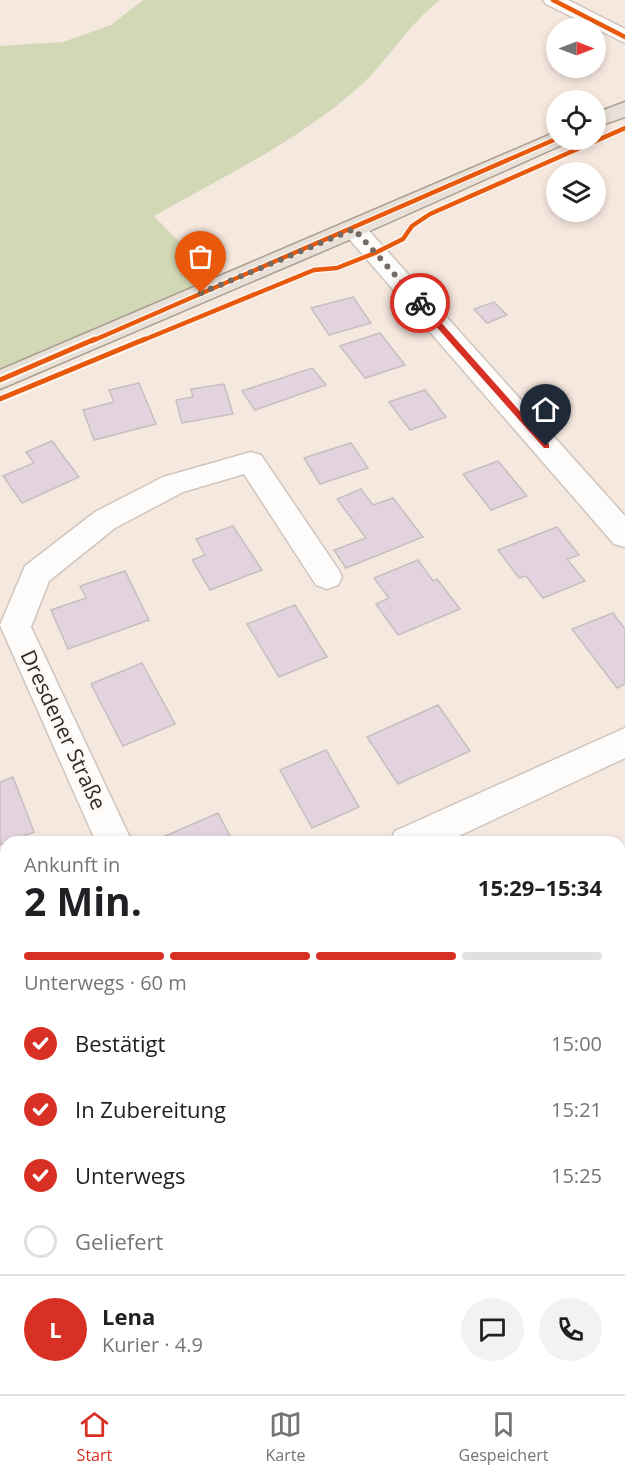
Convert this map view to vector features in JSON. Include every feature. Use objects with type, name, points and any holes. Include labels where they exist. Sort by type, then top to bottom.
[{"type":"main road","points":[[606,118],[625,109]]},
{"type":"main road","points":[[0,380],[354,229],[546,143]]},
{"type":"street","points":[[553,0],[625,37]]},
{"type":"street","points":[[354,229],[625,536]]},
{"type":"street","name":"Dresdener Straße","points":[[111,836],[15,627],[36,574],[105,520],[173,484],[251,462],[327,577]]},
{"type":"street","points":[[421,836],[625,742]]},
{"type":"green space","points":[[143,0],[440,0],[418,20],[370,76],[336,106],[260,157],[154,216],[222,285],[0,383],[0,46],[63,42],[111,25]]},
{"type":"building","points":[[353,297],[371,323],[329,335],[311,308]]},
{"type":"building","points":[[494,302],[507,315],[487,323],[474,309]]},
{"type":"building","points":[[380,333],[405,365],[365,378],[340,346]]},
{"type":"building","points":[[312,368],[326,385],[255,410],[242,391]]},
{"type":"building","points":[[139,383],[156,424],[94,440],[83,410],[114,402],[109,390]]},
{"type":"building","points":[[224,384],[233,414],[182,423],[176,400],[193,397],[191,389]]},
{"type":"building","points":[[425,390],[446,417],[410,430],[389,402]]},
{"type":"building","points":[[52,441],[79,477],[22,503],[3,476],[34,463],[26,452]]},
{"type":"building","points":[[351,443],[368,468],[320,484],[304,458]]},
{"type":"building","points":[[498,461],[527,496],[491,510],[463,474]]},
{"type":"building","points":[[361,489],[373,505],[393,498],[423,537],[346,568],[334,550],[366,538],[337,499]]},
{"type":"building","points":[[233,526],[262,570],[210,590],[192,560],[205,555],[196,539]]},
{"type":"building","points":[[557,527],[579,555],[567,559],[585,581],[543,598],[526,576],[519,578],[498,550]]},
{"type":"building","points":[[418,560],[433,581],[437,579],[460,609],[398,635],[376,604],[389,598],[374,578]]},
{"type":"building","points":[[125,571],[149,620],[68,649],[51,610],[86,598],[80,586]]},
{"type":"building","points":[[295,605],[327,657],[279,677],[247,624]]},
{"type":"building","points":[[613,613],[625,629],[625,684],[617,688],[572,629]]},
{"type":"building","points":[[142,663],[175,724],[123,746],[91,684]]},
{"type":"building","points":[[438,705],[470,751],[398,784],[367,737]]},
{"type":"building","points":[[326,750],[359,807],[312,828],[280,770]]},
{"type":"building","points":[[13,777],[34,832],[24,836],[0,836],[0,782]]},
{"type":"building","points":[[218,813],[230,836],[165,836]]},
{"type":"cycle path","points":[[553,0],[625,37]]},
{"type":"cycle path","points":[[0,399],[314,270],[337,268],[375,253],[403,239],[412,226],[430,214],[625,128]]},
{"type":"cycle path","points":[[0,380],[354,229],[546,143]]},
{"type":"way so far","points":[[201,293],[354,229],[420,303]]},
{"type":"route","points":[[420,303],[546,446]]}]
